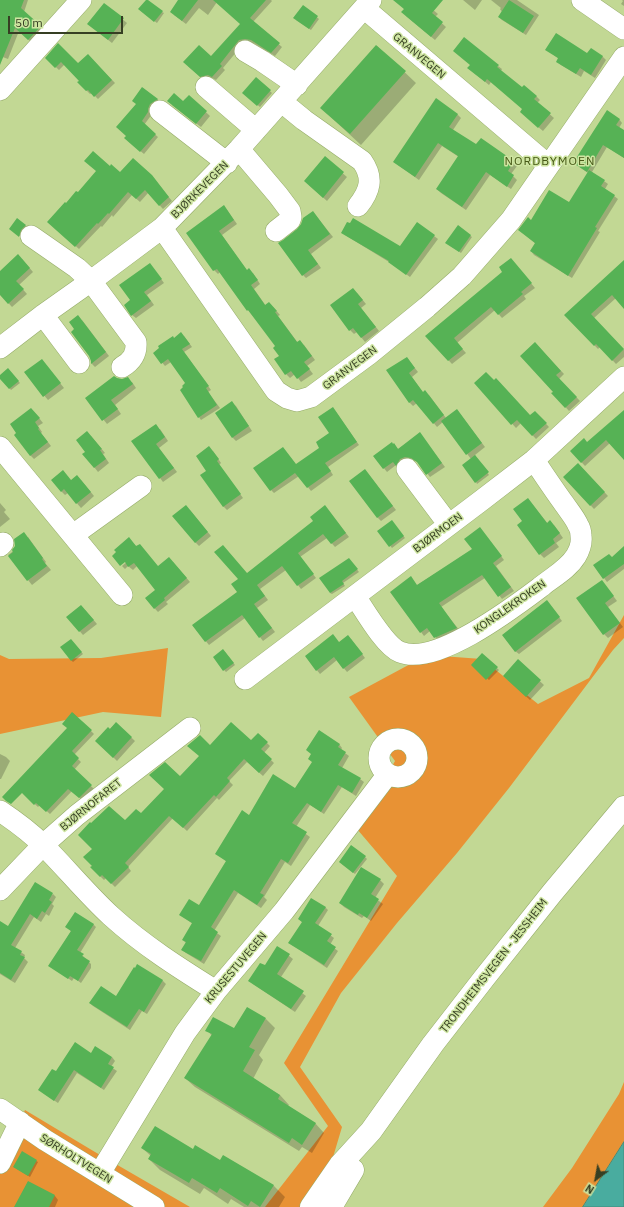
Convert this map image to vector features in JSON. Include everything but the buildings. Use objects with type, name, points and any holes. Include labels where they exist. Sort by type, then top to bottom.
[{"type":"main road","name":"TRONDHEIMSVEGEN - JESSHEIM","points":[[311,1207],[340,1165],[371,1131],[433,1044],[485,977],[557,887],[624,807]]},
{"type":"main road","name":"TRONDHEIMSVEGEN - JESSHEIM","points":[[331,1207],[352,1173],[371,1131]]},
{"type":"street","points":[[1,86],[81,0]]},
{"type":"street","points":[[582,0],[624,29]]},
{"type":"street","name":"BJØRKEVEGEN","points":[[0,348],[162,228],[233,156],[367,4]]},
{"type":"street","name":"GRANVEGEN","points":[[367,4],[548,165]]},
{"type":"street","points":[[245,51],[297,84]]},
{"type":"street","name":"GRANVEGEN","points":[[162,228],[276,391],[287,398],[297,401],[311,397],[368,355],[427,307],[462,276],[511,220],[624,57]]},
{"type":"street","points":[[206,87],[256,130]]},
{"type":"street","points":[[282,102],[304,120],[362,161],[368,172],[370,185],[365,197],[358,206]]},
{"type":"street","points":[[160,110],[233,156],[278,195],[290,211],[291,217],[290,220],[276,231]]},
{"type":"street","points":[[31,236],[76,268],[91,281],[136,342],[134,358],[122,367]]},
{"type":"street","points":[[43,315],[79,363]]},
{"type":"street","name":"BJØRMOEN","points":[[245,679],[534,460],[624,377]]},
{"type":"street","points":[[3,457],[73,535],[122,595]]},
{"type":"street","name":"KONGLEKROKEN","points":[[355,596],[384,639],[394,649],[401,653],[420,654],[460,640],[486,626],[539,588],[572,562],[580,549],[582,538],[578,525],[534,460]]},
{"type":"street","points":[[406,469],[449,525]]},
{"type":"street","points":[[73,535],[142,486]]},
{"type":"street","name":"BJØRNOFARET","points":[[0,890],[43,845],[110,789],[190,728]]},
{"type":"street","name":"KRUSESTUVEGEN","points":[[100,1173],[185,1033],[216,991],[284,911],[388,774]]},
{"type":"street","points":[[0,811],[19,824],[43,845],[111,916],[164,958],[216,991]]},
{"type":"street","name":"SØRHOLTVEGEN","points":[[0,1109],[45,1140],[154,1207]]},
{"type":"street","points":[[0,1163],[20,1122]]},
{"type":"shaded area","points":[[624,615],[624,638],[613,650],[509,788],[341,993],[300,1067],[342,1127],[322,1194],[312,1207],[265,1207],[328,1126],[284,1063],[397,876],[357,829],[395,761],[349,697],[427,655],[482,659],[538,704],[589,678]]},
{"type":"shaded area","points":[[168,648],[161,717],[103,712],[0,734],[0,655],[9,659],[101,658]]},
{"type":"shaded area","points":[[624,1082],[624,1142],[583,1207],[543,1207],[572,1168],[619,1094]]},
{"type":"shaded area","points":[[25,1110],[190,1207],[0,1207],[0,1160]]},
{"type":"water","points":[[624,1142],[624,1207],[583,1207]]},
{"type":"district","name":"NORDBYMOEN","points":[[550,162]]}]
